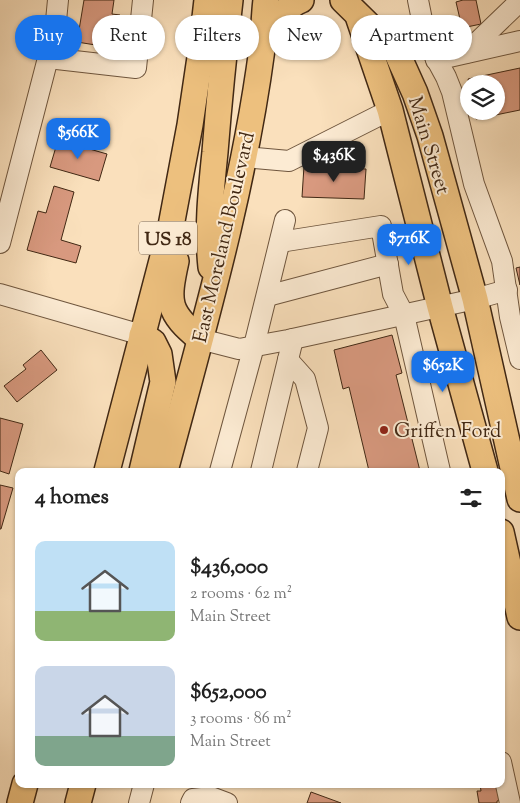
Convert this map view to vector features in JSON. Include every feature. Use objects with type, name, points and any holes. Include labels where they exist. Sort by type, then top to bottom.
[{"type":"main road","name":"US 18","points":[[108,468],[171,226],[190,126],[207,0]]},
{"type":"main road","points":[[213,287],[209,243],[211,193],[230,0]]},
{"type":"main road","name":"East Moreland Boulevard","points":[[166,468],[229,226],[244,157],[262,48],[266,0]]},
{"type":"main road","points":[[262,48],[284,12],[292,4],[301,0]]},
{"type":"main road","name":"Main Street","points":[[350,4],[390,110],[440,307],[484,468]]},
{"type":"main road","name":"Main Street","points":[[350,4],[397,53],[415,93],[430,136],[475,299],[520,499]]},
{"type":"main road","points":[[390,110],[400,110],[412,117],[425,155],[441,177]]},
{"type":"main road","points":[[190,126],[192,189],[171,284],[171,302],[174,313],[183,325],[200,339]]},
{"type":"main road","points":[[142,335],[153,342],[159,354],[163,382],[143,468]]},
{"type":"main road","points":[[505,548],[520,617]]},
{"type":"main road","points":[[20,803],[24,788]]},
{"type":"main road","points":[[78,803],[82,788]]},
{"type":"street","points":[[57,15],[58,0]]},
{"type":"street","points":[[66,60],[136,68],[143,0]]},
{"type":"street","points":[[418,0],[421,15]]},
{"type":"street","points":[[472,47],[520,1]]},
{"type":"street","points":[[472,52],[520,41]]},
{"type":"street","points":[[0,243],[47,60]]},
{"type":"street","points":[[436,60],[452,92],[474,184],[502,261],[510,317],[520,359]]},
{"type":"street","points":[[244,157],[289,161],[390,110]]},
{"type":"street","points":[[221,468],[286,220]]},
{"type":"street","points":[[280,242],[381,226],[393,294],[404,315],[439,468]]},
{"type":"street","points":[[267,296],[388,264]]},
{"type":"street","points":[[200,339],[239,349],[404,315],[507,290]]},
{"type":"street","points":[[0,294],[142,335]]},
{"type":"street","points":[[263,468],[294,339]]},
{"type":"street","points":[[288,360],[305,380],[318,428],[308,468]]},
{"type":"street","points":[[505,780],[510,803]]},
{"type":"street","points":[[139,803],[143,788]]},
{"type":"street","points":[[191,803],[193,799],[211,797],[227,803]]},
{"type":"building","points":[[84,0],[114,0],[112,14],[120,15],[92,15],[92,44],[82,43],[82,15]]},
{"type":"building","points":[[476,0],[481,24],[472,26],[472,15],[459,15],[456,2]]},
{"type":"building","points":[[520,68],[520,110],[505,113],[505,75],[487,75]]},
{"type":"building","points":[[58,140],[107,154],[99,181],[50,167]]},
{"type":"building","points":[[304,166],[366,169],[364,199],[302,197]]},
{"type":"building","points":[[54,186],[74,192],[61,240],[81,246],[76,263],[27,250],[38,211],[46,213]]},
{"type":"building","points":[[520,267],[520,285],[516,268]]},
{"type":"building","name":"Griffen Ford","points":[[392,335],[402,373],[396,375],[419,468],[368,468],[349,387],[343,389],[334,350]]},
{"type":"building","points":[[41,350],[57,370],[17,402],[4,386],[26,369],[23,365]]},
{"type":"building","points":[[0,418],[23,424],[9,474],[0,471]]},
{"type":"building","points":[[0,485],[13,488],[1,529],[0,529]]},
{"type":"building","points":[[481,788],[499,788],[501,800],[497,801],[497,803],[479,803],[477,791],[481,791]]},
{"type":"building","points":[[311,792],[341,803],[307,803]]},
{"type":"place","name":"Griffen Ford","points":[[384,430]]}]
